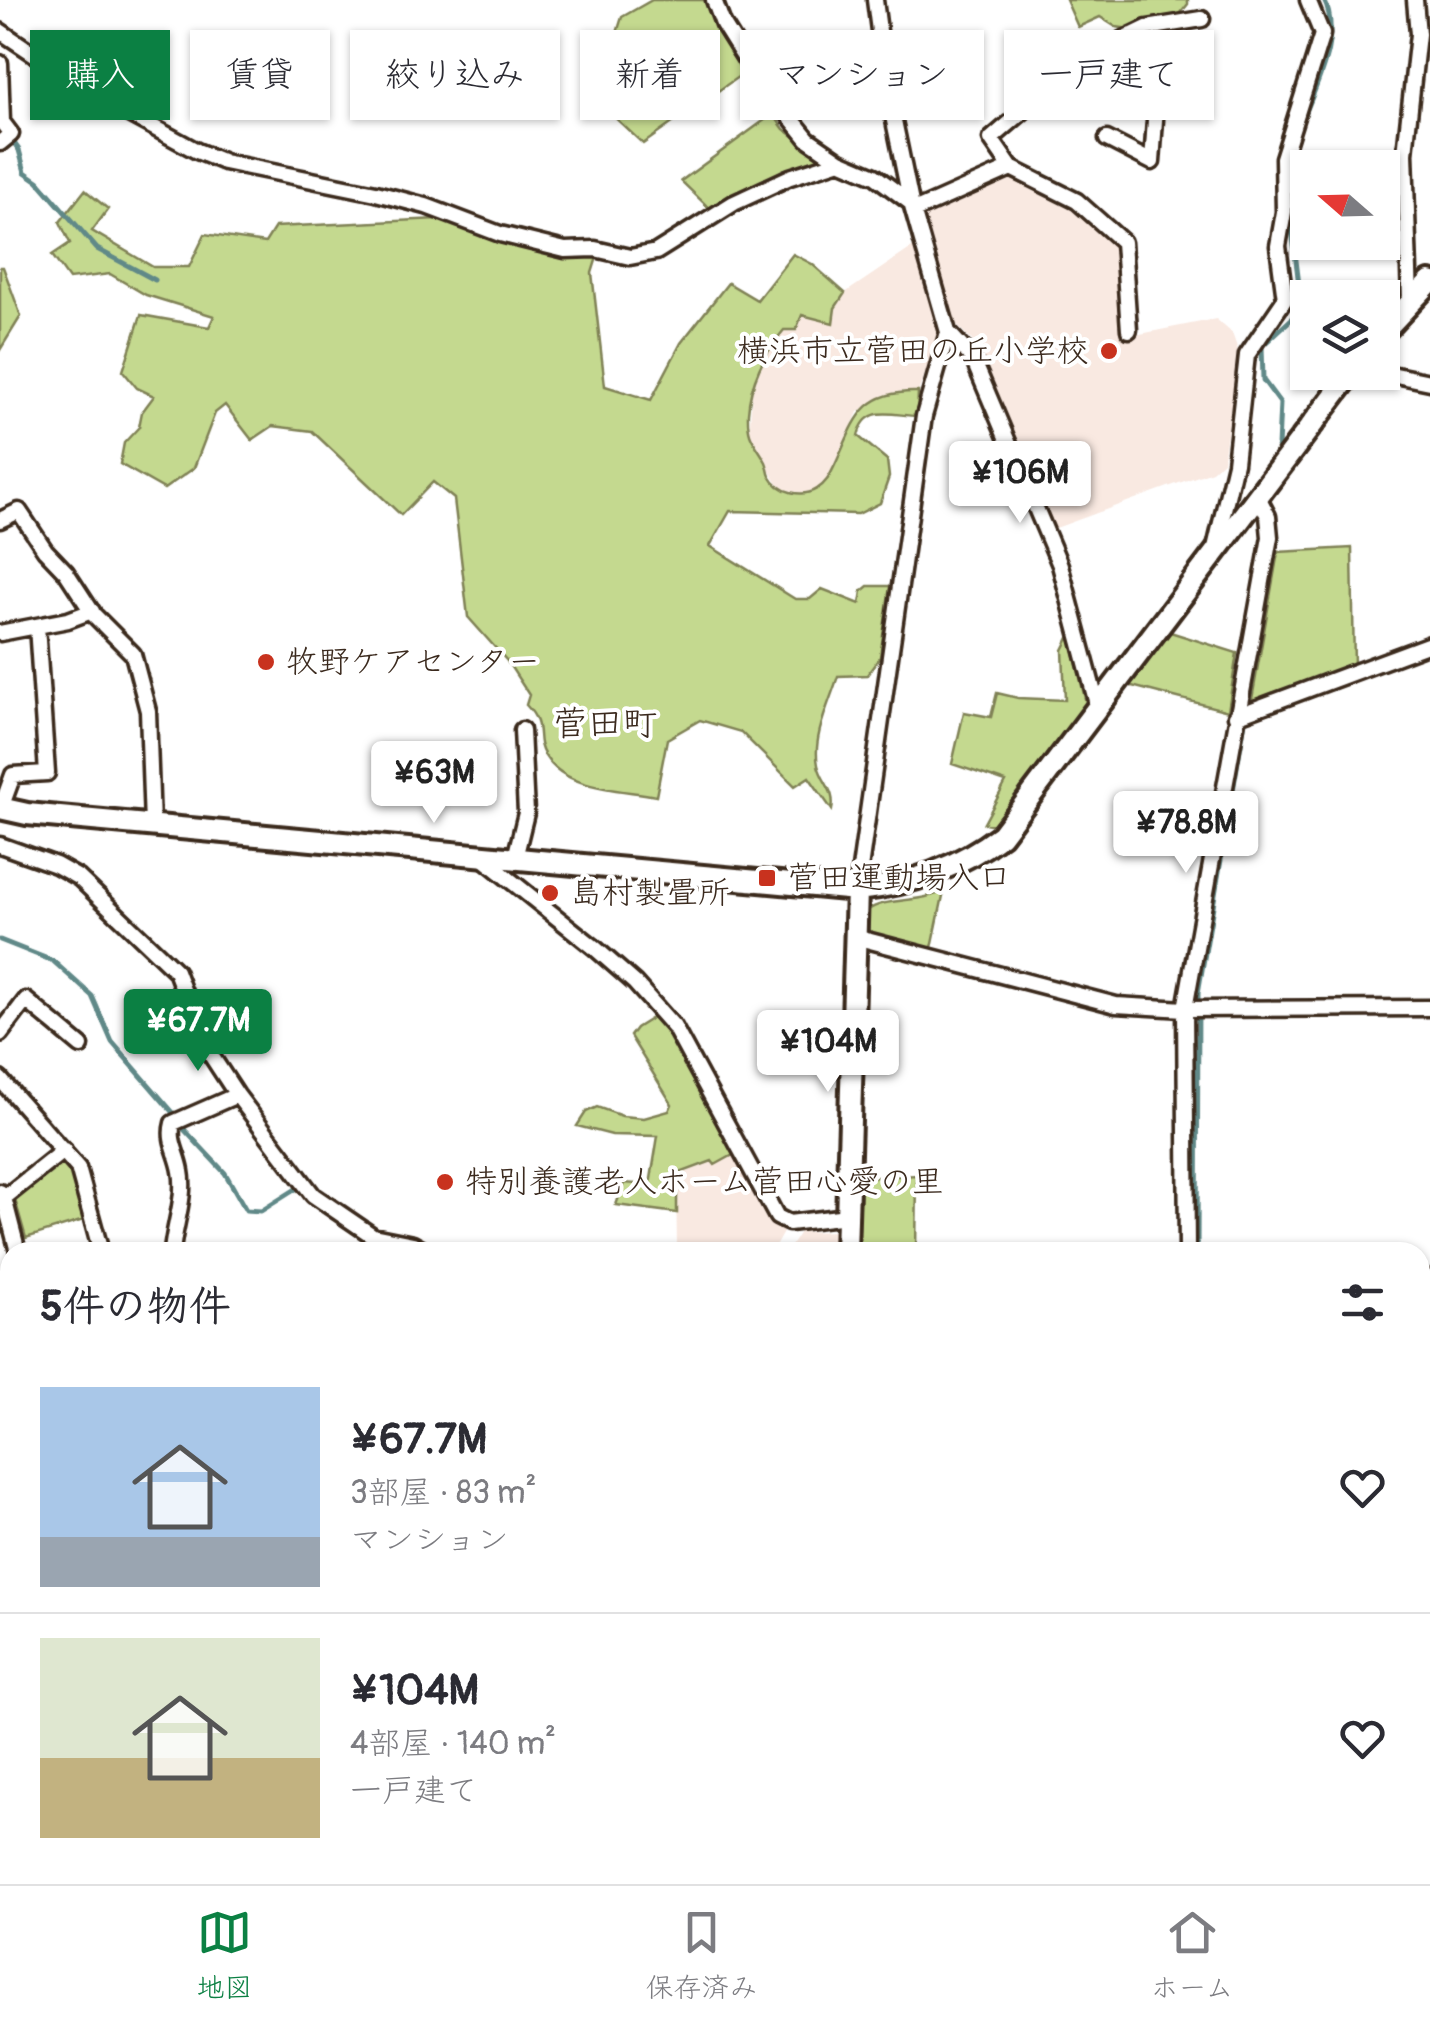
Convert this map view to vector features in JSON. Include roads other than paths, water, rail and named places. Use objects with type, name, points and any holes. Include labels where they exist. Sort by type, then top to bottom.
[{"type":"street","points":[[714,0],[750,68],[786,116],[840,161],[876,176],[912,206]]},
{"type":"street","points":[[875,0],[885,76],[912,206],[948,332],[973,360],[1060,565],[1098,708]]},
{"type":"street","points":[[1212,557],[1235,463],[1247,356],[1285,300],[1278,246],[1284,212],[1283,158],[1322,34],[1308,0]]},
{"type":"street","points":[[1410,300],[1404,152],[1424,23],[1415,0]]},
{"type":"street","points":[[1143,30],[1202,18]]},
{"type":"street","points":[[0,31],[103,100],[197,152],[224,162],[426,206],[500,234],[565,250],[594,249],[630,257],[656,252],[734,202],[790,176],[840,161]]},
{"type":"street","points":[[0,63],[2,122],[12,134],[0,143]]},
{"type":"street","points":[[1014,120],[992,139],[1011,168],[1077,200],[1122,242],[1129,330]]},
{"type":"street","points":[[1108,139],[1152,162],[1156,120]]},
{"type":"street","points":[[912,206],[1011,168]]},
{"type":"street","points":[[1400,312],[1430,282]]},
{"type":"street","points":[[846,1242],[858,890],[924,416],[948,332]]},
{"type":"street","points":[[1400,376],[1430,382]]},
{"type":"street","points":[[37,626],[47,773],[13,775],[1,808],[27,814],[858,890],[902,885],[982,850],[1001,835],[1338,390]]},
{"type":"street","points":[[1187,1242],[1185,1009],[1270,537],[1268,516],[1258,495]]},
{"type":"street","points":[[0,520],[19,511],[92,611],[134,654],[148,712],[152,825]]},
{"type":"street","points":[[0,633],[92,611]]},
{"type":"street","points":[[1236,716],[1430,644]]},
{"type":"street","points":[[514,858],[526,812],[522,730]]},
{"type":"street","points":[[0,845],[56,865],[79,878],[176,972],[203,1043],[313,1195],[373,1236],[402,1242]]},
{"type":"street","points":[[479,855],[635,983],[674,1027],[777,1216],[789,1223],[847,1216]]},
{"type":"street","points":[[855,937],[1116,1006],[1430,1008]]},
{"type":"street","points":[[0,1034],[26,1000],[81,1046]]},
{"type":"street","points":[[0,1079],[78,1168],[98,1242]]},
{"type":"street","points":[[174,1242],[182,1172],[173,1146],[173,1123],[237,1095]]},
{"type":"street","points":[[4,1220],[2,1195],[64,1150]]},
{"type":"waterway","points":[[1278,447],[1280,403],[1263,380],[1262,346],[1298,313],[1300,296],[1289,171],[1296,138],[1326,57],[1330,18],[1324,0]]},
{"type":"waterway","points":[[9,136],[19,150],[25,172],[38,181],[97,249],[155,280]]},
{"type":"waterway","points":[[1273,556],[1278,539]]},
{"type":"waterway","points":[[1197,1242],[1198,993],[1264,611]]},
{"type":"waterway","points":[[0,940],[53,961],[92,996],[112,1042],[175,1115]]},
{"type":"waterway","points":[[180,1125],[225,1173],[246,1210],[261,1211],[299,1187]]},
{"type":"place","name":"横浜市立菅田の丘小学校","points":[[1109,351]]},
{"type":"place","name":"牧野ケアセンター","points":[[266,662]]},
{"type":"place","name":"菅田運動場入口","points":[[767,878]]},
{"type":"place","name":"島村製畳所","points":[[550,893]]},
{"type":"place","name":"特別養護老人ホーム菅田心愛の里","points":[[445,1182]]},
{"type":"district","name":"菅田町","points":[[605,724]]}]
